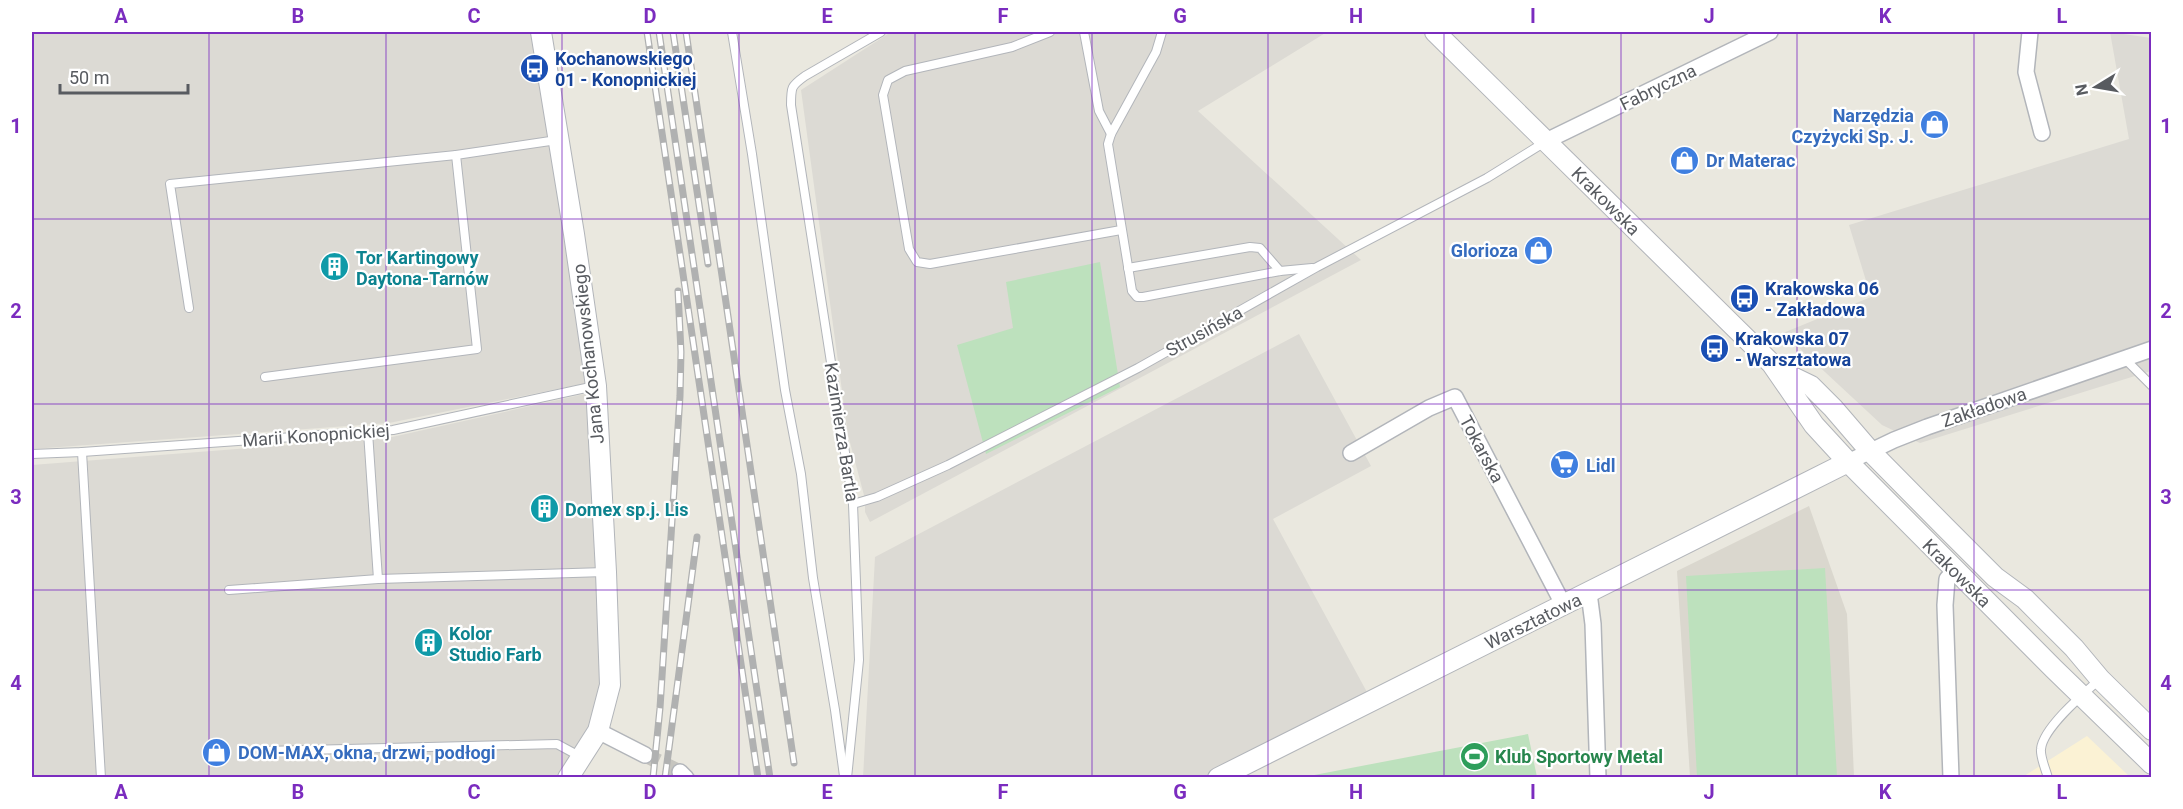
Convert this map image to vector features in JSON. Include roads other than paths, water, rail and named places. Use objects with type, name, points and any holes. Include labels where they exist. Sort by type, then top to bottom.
[{"type":"street","name":"Jana Kochanowskiego","points":[[541,32],[596,386],[606,572],[610,685],[598,731],[568,777]]},
{"type":"street","name":"Krakowska","points":[[1435,32],[1777,370],[1814,425],[1848,462],[2151,764]]},
{"type":"street","name":"Fabryczna","points":[[1546,141],[1770,32]]},
{"type":"street","points":[[2031,32],[2026,72],[2042,133]]},
{"type":"street","name":"Zakładowa","points":[[1848,462],[1927,427],[2151,349]]},
{"type":"street","name":"Krakowska","points":[[1777,370],[1811,386],[1870,451],[1995,577],[2025,599],[2151,730]]},
{"type":"street","name":"Tokarska","points":[[1351,453],[1429,408],[1455,398],[1564,606]]},
{"type":"street","name":"Warsztatowa","points":[[1218,777],[1848,462]]},
{"type":"street","points":[[1951,777],[1945,605],[1947,579],[1955,570]]},
{"type":"street","points":[[1588,593],[1593,624],[1598,777]]},
{"type":"street","points":[[598,731],[645,755]]},
{"type":"lane","points":[[732,32],[752,154],[785,390],[801,474],[813,578],[846,777]]},
{"type":"lane","name":"Kazimierza Bartla","points":[[846,777],[858,660],[854,504],[791,105],[791,89],[794,83],[805,76],[881,32]]},
{"type":"lane","points":[[1050,32],[1012,47],[905,71],[888,80],[883,95],[909,249],[917,262],[930,264],[1121,230]]},
{"type":"lane","points":[[1084,32],[1099,111],[1111,134]]},
{"type":"lane","points":[[1162,32],[1156,52],[1111,134],[1108,144],[1132,291],[1137,297],[1143,297],[1280,271],[1317,267]]},
{"type":"lane","points":[[189,308],[170,184],[456,155],[559,140]]},
{"type":"lane","name":"Strusińska","points":[[854,504],[877,497],[948,465],[1138,368],[1317,267],[1487,178],[1546,141]]},
{"type":"lane","points":[[265,377],[477,349],[456,155]]},
{"type":"lane","points":[[1128,268],[1250,247],[1260,248],[1280,271]]},
{"type":"lane","points":[[2124,358],[2151,386]]},
{"type":"lane","name":"Marii Konopnickiej","points":[[32,454],[393,430],[596,386]]},
{"type":"lane","points":[[368,432],[378,579]]},
{"type":"lane","points":[[82,452],[101,777]]},
{"type":"lane","points":[[229,590],[378,579],[606,572]]},
{"type":"lane","points":[[2048,777],[2041,749],[2048,732],[2060,717],[2100,679]]},
{"type":"lane","points":[[264,751],[557,744],[581,757]]},
{"type":"tunnel","points":[[645,755],[680,772]]},
{"type":"railway","points":[[647,32],[758,778]]},
{"type":"railway","points":[[659,32],[770,778]]},
{"type":"railway","points":[[673,32],[708,264]]},
{"type":"railway","points":[[686,32],[794,763]]},
{"type":"railway","points":[[653,778],[660,708],[680,396],[681,352],[678,291]]},
{"type":"railway","points":[[665,778],[697,537]]},
{"type":"place","name":"Kochanowskiego 01 - Konopnickiej","points":[[534,68]]},
{"type":"place","name":"Narzędzia Czyżycki Sp. J.","points":[[1935,125]]},
{"type":"place","name":"Dr Materac","points":[[1685,160]]},
{"type":"place","name":"Glorioza","points":[[1539,250]]},
{"type":"place","name":"Tor Kartingowy Daytona-Tarnów","points":[[335,267]]},
{"type":"place","name":"Krakowska 06 - Zakładowa","points":[[1744,298]]},
{"type":"place","name":"Krakowska 07 - Warsztatowa","points":[[1714,348]]},
{"type":"place","name":"Lidl","points":[[1565,465]]},
{"type":"place","name":"Domex sp.j. Lis","points":[[544,509]]},
{"type":"place","name":"Kolor Studio Farb","points":[[428,643]]},
{"type":"place","name":"DOM-MAX, okna, drzwi, podłogi","points":[[217,752]]},
{"type":"place","name":"Klub Sportowy Metal","points":[[1474,756]]}]
